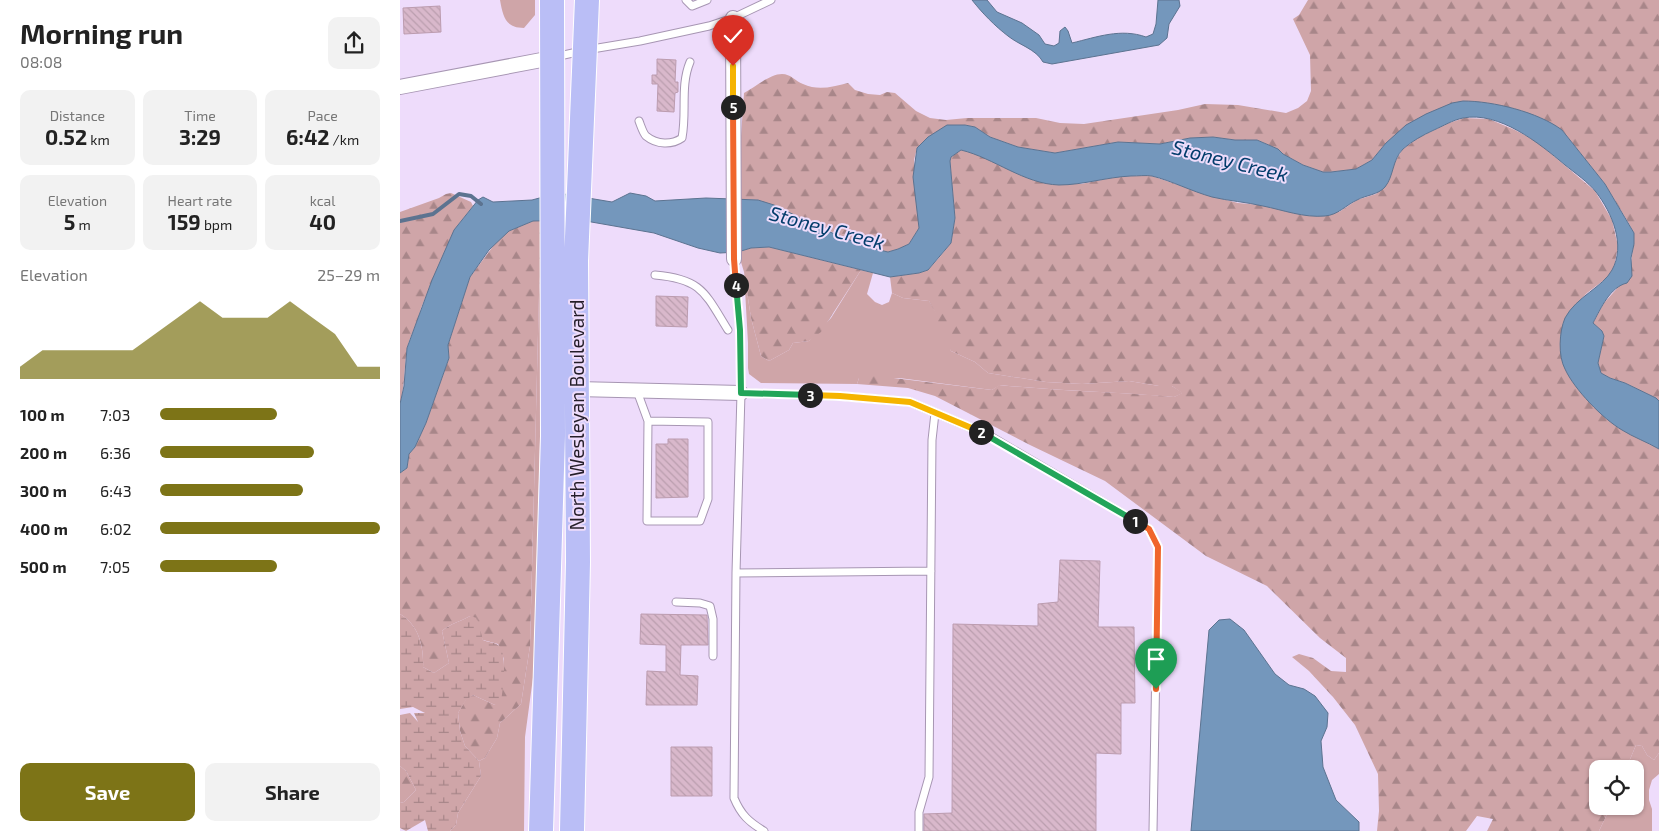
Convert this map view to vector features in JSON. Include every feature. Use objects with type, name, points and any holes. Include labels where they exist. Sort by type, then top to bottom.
[{"type":"highway","name":"North Wesleyan Boulevard","points":[[552,0],[552,166],[565,262],[577,389],[578,562],[572,831]]},
{"type":"highway","name":"North Wesleyan Boulevard","points":[[542,831],[550,561],[565,262],[579,169],[587,0]]},
{"type":"highway","points":[[550,561],[578,562]]},
{"type":"street","points":[[733,18],[734,259]]},
{"type":"street","points":[[400,87],[552,58]]},
{"type":"street","points":[[577,389],[741,393]]},
{"type":"lane","points":[[686,0],[692,6],[707,0]]},
{"type":"lane","points":[[552,58],[709,26],[733,18],[771,0]]},
{"type":"lane","points":[[638,121],[645,135],[653,140],[664,143],[676,142],[682,138],[685,74],[690,62]]},
{"type":"lane","points":[[734,259],[740,330],[741,393],[736,573],[734,798],[744,817],[764,831]]},
{"type":"lane","points":[[654,275],[675,277],[698,286],[708,298],[728,330]]},
{"type":"lane","points":[[637,391],[648,421],[647,521],[700,521],[708,499],[708,422],[648,421]]},
{"type":"lane","points":[[741,393],[840,396],[910,402],[990,436],[1149,529],[1158,547],[1153,831]]},
{"type":"lane","points":[[919,831],[919,812],[929,776],[932,440],[935,413]]},
{"type":"lane","points":[[736,573],[931,571]]},
{"type":"lane","points":[[676,602],[700,603],[710,606],[713,619],[713,656]]},
{"type":"green space","points":[[500,0],[535,0],[535,15],[524,28],[513,26],[504,16]]},
{"type":"green space","points":[[1308,0],[1659,0],[1659,401],[1601,373],[1598,363],[1604,336],[1602,331],[1593,323],[1604,303],[1620,285],[1631,265],[1634,238],[1634,233],[1605,184],[1562,130],[1473,101],[1386,143],[1372,160],[1356,169],[1331,172],[1323,172],[1303,165],[1283,154],[1278,149],[1257,140],[1213,137],[1190,138],[1160,144],[1118,142],[1055,153],[1018,147],[990,137],[975,127],[965,125],[928,137],[917,148],[914,160],[919,228],[909,244],[888,252],[867,247],[758,200],[741,199],[741,136],[744,93],[773,76],[785,74],[803,84],[820,88],[848,83],[855,90],[868,94],[895,93],[916,111],[930,118],[946,120],[967,118],[1036,118],[1060,123],[1084,124],[1178,110],[1205,104],[1238,105],[1286,113],[1298,108],[1307,101],[1311,91],[1310,55],[1293,19],[1299,15]]},
{"type":"green space","points":[[1464,118],[1489,119],[1536,141],[1595,191],[1612,220],[1618,246],[1614,268],[1608,277],[1587,293],[1571,310],[1621,429],[1659,449],[1659,753],[1654,760],[1647,755],[1642,746],[1636,745],[1630,760],[1589,760],[1589,815],[1607,815],[1599,831],[1487,831],[1493,819],[1477,816],[1466,831],[1377,831],[1379,811],[1378,774],[1355,725],[1309,671],[1292,657],[1299,654],[1313,658],[1331,671],[1346,672],[1346,658],[1320,638],[1267,586],[1206,556],[1105,481],[935,396],[908,388],[857,384],[859,378],[869,375],[992,390],[999,385],[1174,397],[1182,393],[1172,386],[1159,386],[1129,381],[1082,384],[1046,382],[988,373],[975,362],[951,351],[934,323],[937,316],[929,301],[903,298],[892,293],[890,277],[928,270],[951,243],[955,218],[950,161],[951,157],[961,150],[975,153],[1028,177],[1081,184],[1116,177],[1149,175],[1238,203],[1339,212],[1357,200],[1376,194],[1389,180],[1391,169],[1402,150],[1418,138]]},
{"type":"green space","points":[[451,193],[471,202],[473,206],[458,225],[421,308],[407,349],[400,404],[400,212]]},
{"type":"green space","points":[[533,221],[543,221],[539,295],[530,646],[521,704],[500,723],[497,738],[485,758],[479,761],[465,746],[460,731],[458,713],[466,699],[473,695],[495,705],[503,673],[504,659],[498,644],[483,640],[470,616],[442,631],[449,663],[434,673],[423,667],[421,644],[416,630],[400,614],[400,473],[407,468],[409,454],[415,447],[426,423],[449,358],[448,345],[470,277],[497,241],[509,231]]},
{"type":"green space","points":[[543,221],[542,364],[534,670],[525,737],[524,831],[450,831],[456,825],[458,813],[481,776],[479,761],[485,758],[497,738],[500,723],[521,704],[530,646],[539,295]]},
{"type":"green space","points":[[769,247],[861,270],[821,332],[809,341],[793,343],[789,350],[769,361],[761,356],[751,318],[744,272],[738,252],[751,248]]},
{"type":"green space","points":[[861,270],[873,273],[867,294],[875,302],[882,305],[889,302],[892,293],[903,298],[929,301],[938,316],[951,351],[975,362],[988,373],[1046,382],[1082,384],[1129,381],[1159,386],[1172,386],[1183,393],[1174,397],[1000,385],[992,390],[899,378],[859,378],[857,384],[761,383],[749,374],[744,272],[751,318],[761,356],[769,361],[789,350],[793,343],[809,341],[831,318]]},
{"type":"green space","points":[[400,614],[416,630],[421,644],[423,667],[434,673],[449,663],[442,631],[470,616],[477,618],[483,640],[498,645],[503,655],[504,672],[501,701],[495,705],[473,695],[466,700],[458,713],[460,731],[465,746],[479,761],[481,776],[458,813],[456,825],[450,831],[428,831],[425,820],[406,831],[400,828],[400,803],[404,802],[416,790],[406,771],[400,766],[400,715],[410,713],[418,722],[414,713],[425,713],[413,707],[400,709]]},
{"type":"green space","points":[[1636,745],[1642,746],[1647,755],[1654,760],[1659,753],[1659,774],[1652,780],[1649,790],[1649,800],[1652,809],[1652,831],[1599,831],[1607,815],[1644,815],[1644,760],[1630,760]]},
{"type":"green space","points":[[400,766],[406,771],[416,790],[404,802],[400,803]]},
{"type":"water","points":[[972,0],[987,0],[997,12],[1022,23],[1039,35],[1045,44],[1054,46],[1059,43],[1060,31],[1065,27],[1072,43],[1118,33],[1137,34],[1146,37],[1153,34],[1156,24],[1158,0],[1179,0],[1180,6],[1169,24],[1167,38],[1159,45],[1052,64],[1043,62],[1032,50],[1003,32]]},
{"type":"water","name":"Stoney Creek","points":[[1463,101],[1501,105],[1515,109],[1541,118],[1562,130],[1605,184],[1634,233],[1631,258],[1632,276],[1627,283],[1611,293],[1593,323],[1602,331],[1604,336],[1598,363],[1601,373],[1659,401],[1659,449],[1622,430],[1598,411],[1569,377],[1561,358],[1561,337],[1565,318],[1576,304],[1608,276],[1616,260],[1618,250],[1615,230],[1612,219],[1602,200],[1589,185],[1555,156],[1531,139],[1504,124],[1477,117],[1456,120],[1414,141],[1399,153],[1388,183],[1382,190],[1357,200],[1334,214],[1325,216],[1301,215],[1212,197],[1150,176],[1122,177],[1068,185],[1046,184],[1021,176],[961,150],[951,157],[950,161],[955,218],[951,243],[928,270],[890,277],[769,247],[720,253],[698,248],[654,233],[580,220],[533,221],[509,231],[489,250],[470,277],[448,345],[449,358],[426,423],[415,447],[409,454],[407,468],[400,473],[400,404],[404,386],[407,348],[432,280],[454,230],[478,200],[483,197],[493,202],[532,200],[558,193],[612,202],[630,193],[646,196],[655,201],[706,198],[758,200],[774,205],[825,230],[867,247],[888,252],[909,244],[919,228],[913,177],[917,148],[928,137],[947,125],[975,127],[990,137],[1018,147],[1055,153],[1118,142],[1160,144],[1190,138],[1213,137],[1257,140],[1278,149],[1283,154],[1303,165],[1323,172],[1331,172],[1356,169],[1372,160],[1386,143],[1406,125],[1452,103]]},
{"type":"water","points":[[1230,619],[1244,630],[1275,674],[1289,685],[1304,689],[1315,696],[1328,713],[1327,727],[1321,741],[1323,767],[1336,800],[1359,822],[1359,831],[1191,831],[1209,630],[1219,620]]},
{"type":"building","points":[[440,6],[441,32],[404,34],[403,8]]},
{"type":"building","points":[[657,59],[676,60],[675,82],[678,82],[678,92],[675,93],[674,112],[657,111],[658,84],[652,84],[652,75],[657,75]]},
{"type":"building","points":[[656,296],[688,297],[687,327],[656,326]]},
{"type":"building","points":[[668,439],[688,439],[688,497],[656,498],[656,444],[668,444]]},
{"type":"building","points":[[1060,560],[1100,561],[1098,627],[1134,627],[1135,703],[1121,703],[1121,754],[1096,753],[1096,831],[924,831],[924,814],[952,813],[953,624],[1038,626],[1038,604],[1058,602]]},
{"type":"building","points":[[641,614],[707,615],[708,645],[681,645],[680,675],[698,676],[697,705],[646,705],[647,671],[666,672],[666,645],[640,644]]},
{"type":"building","points":[[671,747],[712,747],[712,796],[671,796]]},
{"type":"waterway","points":[[400,221],[433,214],[459,194],[471,196],[481,204]]},
{"type":"route","points":[[733,66],[734,259],[740,330],[741,393],[840,396],[910,402],[990,436],[1149,529],[1158,547],[1156,689]]}]
